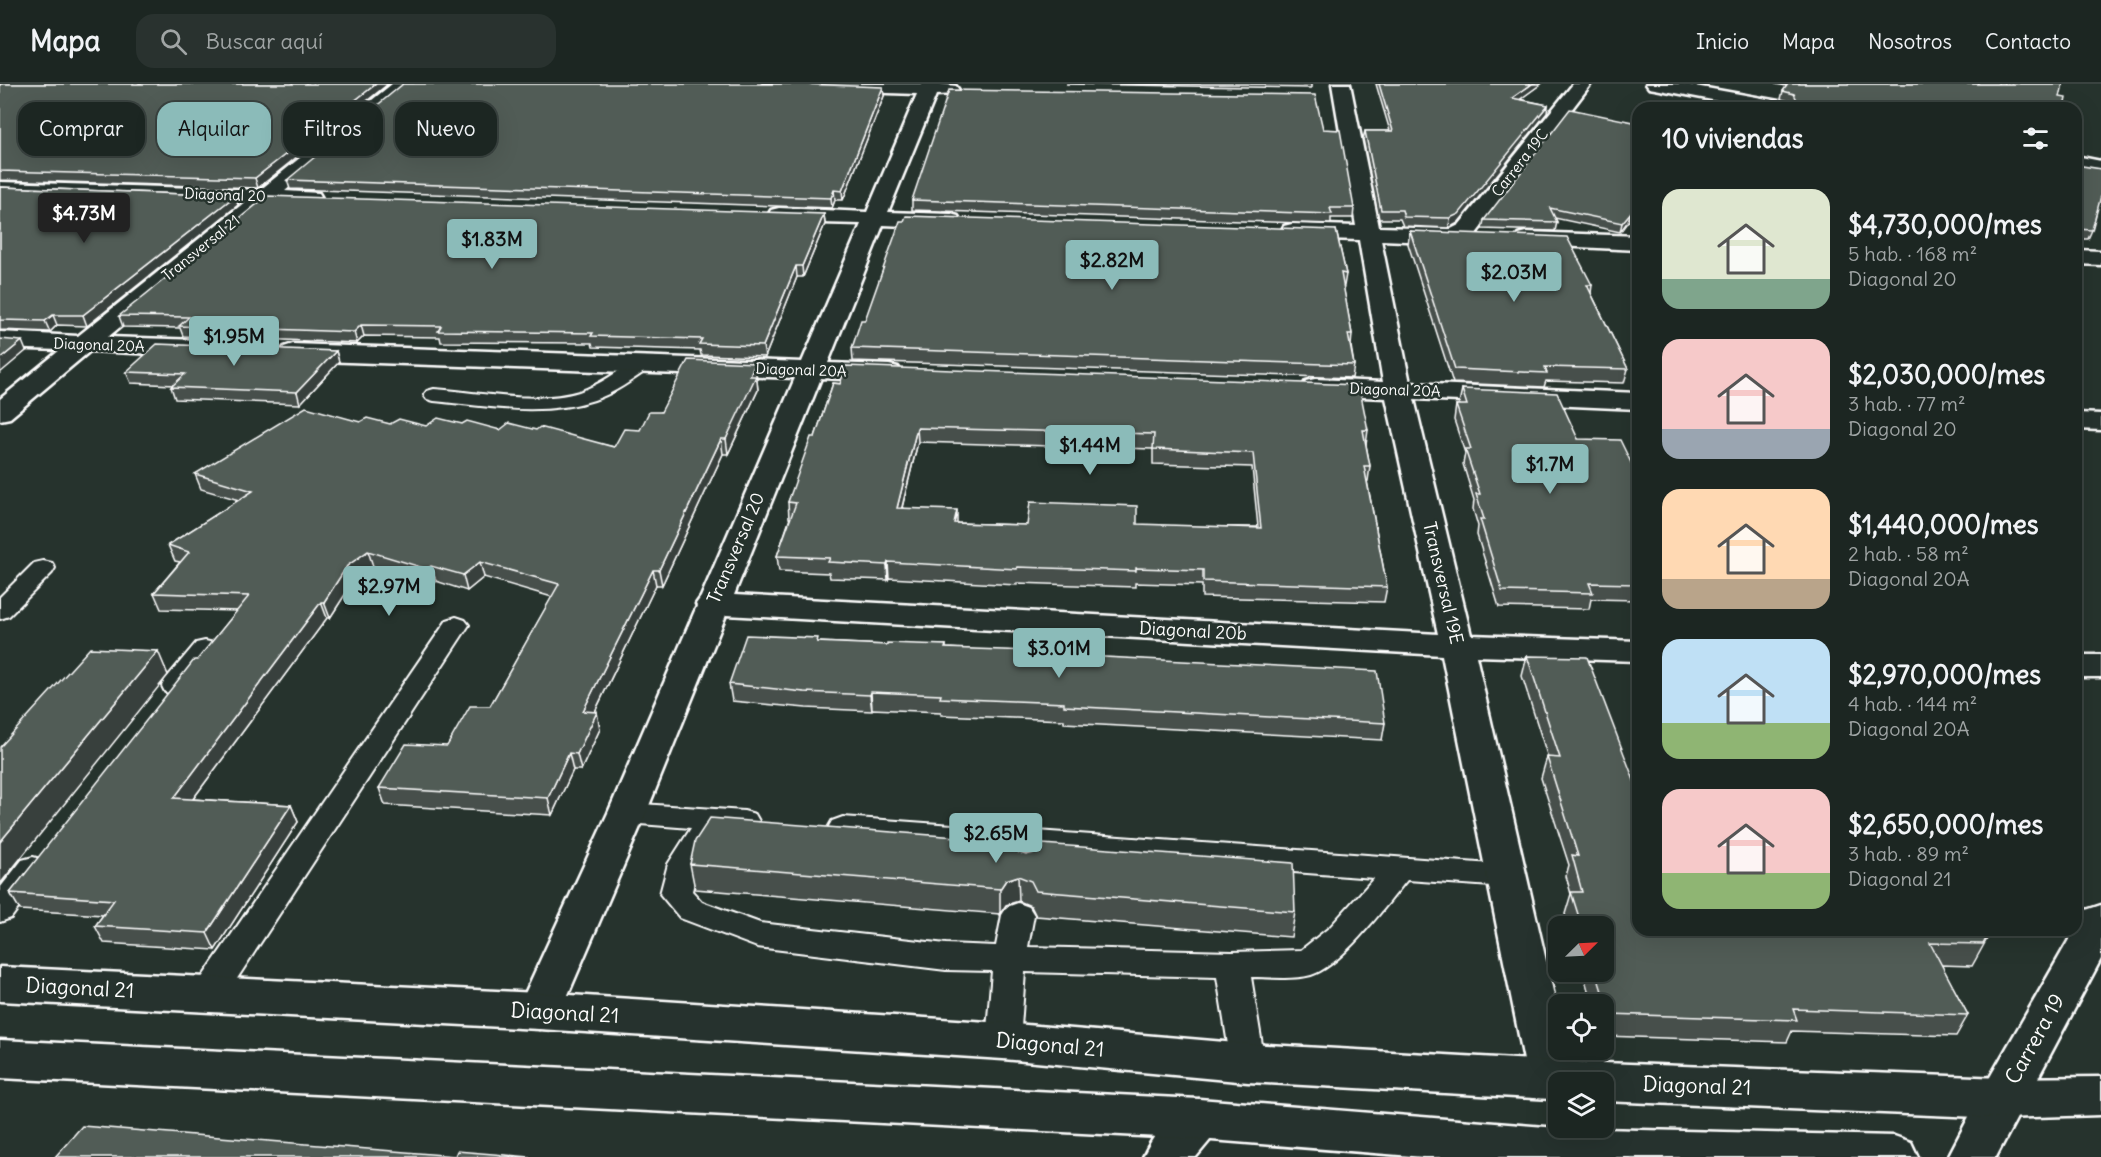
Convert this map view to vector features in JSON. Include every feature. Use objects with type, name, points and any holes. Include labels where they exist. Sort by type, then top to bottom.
[{"type":"main road","name":"Transversal 21","points":[[0,412],[403,84]]},
{"type":"main road","points":[[772,84],[930,87],[964,90]]},
{"type":"main road","name":"Carrera 19C","points":[[1454,236],[1467,230],[1582,84]]},
{"type":"main road","points":[[1655,84],[1752,102]]},
{"type":"main road","name":"Transversal 20","points":[[539,1011],[627,813],[712,604],[930,87]]},
{"type":"main road","name":"Transversal 19E","points":[[1336,93],[1368,234],[1398,390],[1457,645],[1549,1072]]},
{"type":"main road","points":[[2082,163],[2101,167]]},
{"type":"main road","name":"Diagonal 20","points":[[0,188],[337,198]]},
{"type":"main road","points":[[755,214],[969,221]]},
{"type":"main road","points":[[1274,231],[1632,243]]},
{"type":"main road","points":[[2082,257],[2101,258]]},
{"type":"main road","name":"Diagonal 20A","points":[[0,340],[227,349]]},
{"type":"main road","name":"Diagonal 20A","points":[[274,351],[918,374]]},
{"type":"main road","name":"Diagonal 20A","points":[[1290,386],[1632,401]]},
{"type":"main road","points":[[2082,421],[2101,422]]},
{"type":"main road","name":"Diagonal 20b","points":[[712,604],[1457,645],[1632,651]]},
{"type":"main road","points":[[2082,666],[2101,666]]},
{"type":"main road","name":"Carrera 19","points":[[1971,1157],[2101,921]]},
{"type":"main road","name":"Diagonal 21","points":[[0,984],[539,1011],[1003,1041],[1248,1063],[1548,1080]]},
{"type":"main road","points":[[0,1059],[1199,1119],[1570,1148],[1894,1157]]},
{"type":"main road","name":"Diagonal 21","points":[[1614,1083],[2002,1098],[2101,1096]]},
{"type":"main road","points":[[1167,1157],[1199,1119]]},
{"type":"lane","points":[[435,395],[545,403],[586,396],[610,385],[643,364]]},
{"type":"lane","points":[[0,611],[43,568]]},
{"type":"lane","points":[[209,994],[456,625]]},
{"type":"lane","points":[[161,705],[205,649]]},
{"type":"lane","points":[[627,813],[772,823]]},
{"type":"lane","points":[[712,819],[683,864],[676,894],[691,910],[758,935],[946,957],[1232,965],[1308,963],[1341,936],[1399,869]]},
{"type":"lane","points":[[819,827],[1030,855],[1399,869],[1506,876]]},
{"type":"lane","points":[[0,910],[51,845]]},
{"type":"lane","points":[[1003,1041],[1010,958],[1018,915]]},
{"type":"lane","points":[[1232,965],[1248,1063]]},
{"type":"building","points":[[0,84],[376,84],[353,102],[283,102],[283,156],[255,178],[0,171]]},
{"type":"building","points":[[403,84],[800,84],[883,87],[842,191],[834,190],[831,198],[287,180],[316,156],[383,156],[381,102]]},
{"type":"building","points":[[1379,84],[1532,84],[1512,98],[1548,105],[1459,214],[1450,218],[1404,217],[1402,210],[1381,210],[1365,131],[1393,131]]},
{"type":"building","points":[[1788,84],[2063,84],[2060,97],[2066,98],[2065,102],[1774,102],[1797,100],[1794,94],[1783,91]]},
{"type":"building","points":[[949,90],[1315,95],[1323,129],[1340,130],[1354,208],[1330,208],[1332,214],[912,200]]},
{"type":"building","points":[[1570,109],[1632,122],[1632,212],[1622,223],[1550,208],[1557,222],[1484,220]]},
{"type":"building","points":[[2082,166],[2101,169],[2101,196],[2092,230],[2082,229]]},
{"type":"building","points":[[0,187],[235,196],[83,315],[53,315],[45,321],[0,320]]},
{"type":"building","points":[[267,196],[824,214],[802,266],[796,266],[763,346],[699,344],[702,339],[591,336],[593,333],[438,331],[441,326],[361,325],[354,332],[179,326],[189,317],[119,316]]},
{"type":"building","points":[[906,216],[1336,230],[1346,274],[1341,273],[1352,334],[1348,334],[1354,365],[852,348],[861,320],[865,320],[900,221],[904,221]]},
{"type":"building","points":[[1410,231],[1567,237],[1592,285],[1587,285],[1628,369],[1545,367],[1547,373],[1455,369]]},
{"type":"building","points":[[0,339],[22,341],[0,359]]},
{"type":"building","points":[[157,344],[336,351],[297,392],[171,387],[185,374],[126,372]]},
{"type":"building","points":[[688,360],[755,363],[750,376],[756,376],[726,439],[721,439],[659,570],[653,570],[583,711],[597,712],[577,754],[569,753],[548,798],[379,788],[406,744],[447,746],[470,706],[490,706],[559,584],[480,562],[463,575],[431,566],[427,569],[368,551],[347,566],[324,602],[321,602],[174,798],[291,805],[207,933],[95,926],[114,900],[10,893],[194,660],[197,660],[249,596],[154,593],[189,552],[168,545],[253,491],[195,474],[306,407],[360,422],[367,418],[390,424],[399,419],[426,426],[438,418],[462,424],[467,421],[500,430],[509,423],[536,430],[540,427],[614,447],[624,429],[640,430],[649,412],[661,412]]},
{"type":"building","points":[[846,366],[1359,385],[1368,430],[1363,430],[1370,466],[1364,466],[1387,587],[1203,581],[1203,570],[1136,568],[1136,571],[1017,567],[1017,569],[888,562],[887,565],[828,562],[830,558],[777,556],[796,503],[788,502],[811,437],[815,437],[833,383],[840,384]],"holes":[[[917,428],[1154,434],[1153,449],[1253,453],[1261,528],[1137,524],[1137,506],[1030,502],[1027,525],[954,523],[957,510],[897,508]]]},
{"type":"building","points":[[1462,389],[1557,393],[1578,439],[1620,440],[1632,465],[1632,584],[1589,583],[1593,593],[1502,591],[1480,519],[1484,519],[1476,494],[1480,494],[1465,449],[1471,449],[1456,405],[1467,405]]},
{"type":"building","points":[[746,635],[818,638],[817,642],[946,645],[945,648],[1066,652],[1066,655],[1377,671],[1385,723],[1064,706],[1064,703],[940,698],[941,695],[804,692],[729,684]]},
{"type":"building","points":[[90,648],[158,651],[0,842],[0,747]]},
{"type":"building","points":[[1527,656],[1587,657],[1632,775],[1632,936],[1988,936],[1983,944],[1930,943],[1968,1015],[1793,1009],[1797,1020],[1614,1014],[1614,994],[1603,994],[1599,982],[1614,982],[1614,916],[1579,916],[1571,892],[1582,892],[1572,855],[1578,856],[1547,757],[1560,758]]},
{"type":"building","points":[[710,818],[1009,841],[1013,851],[1026,855],[1038,852],[1043,844],[1293,863],[1295,912],[1036,891],[1031,881],[1018,876],[1006,880],[1000,889],[690,864],[695,841]]},
{"type":"building","points":[[82,1126],[455,1156],[457,1151],[530,1157],[55,1157]]}]
